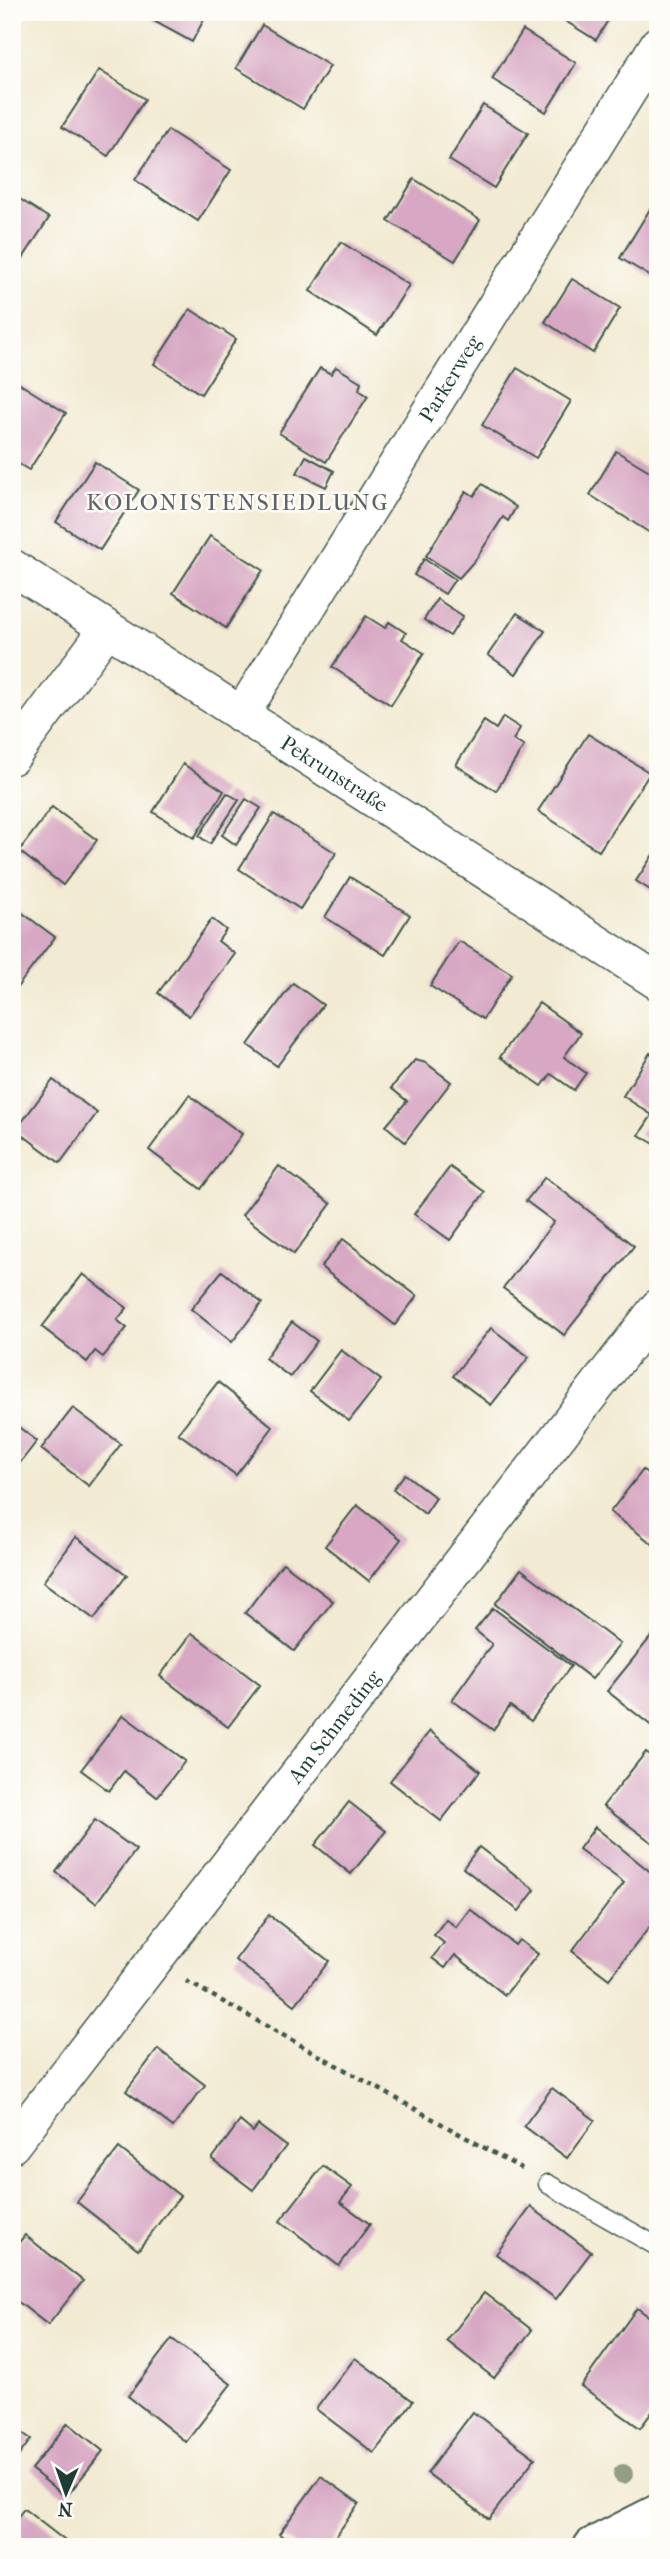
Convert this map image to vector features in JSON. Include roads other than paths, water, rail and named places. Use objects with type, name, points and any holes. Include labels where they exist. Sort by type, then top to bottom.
[{"type":"street","name":"Parkerweg","points":[[241,715],[658,44]]},
{"type":"street","name":"Pekrunstraße","points":[[12,567],[658,982]]},
{"type":"street","points":[[12,757],[107,629]]},
{"type":"street","name":"Am Schmeding","points":[[12,2145],[658,1307]]},
{"type":"street","points":[[593,2547],[658,2514]]},
{"type":"lane","points":[[548,2184],[658,2247]]},
{"type":"district","name":"KOLONISTENSIEDLUNG","points":[[238,502]]}]
